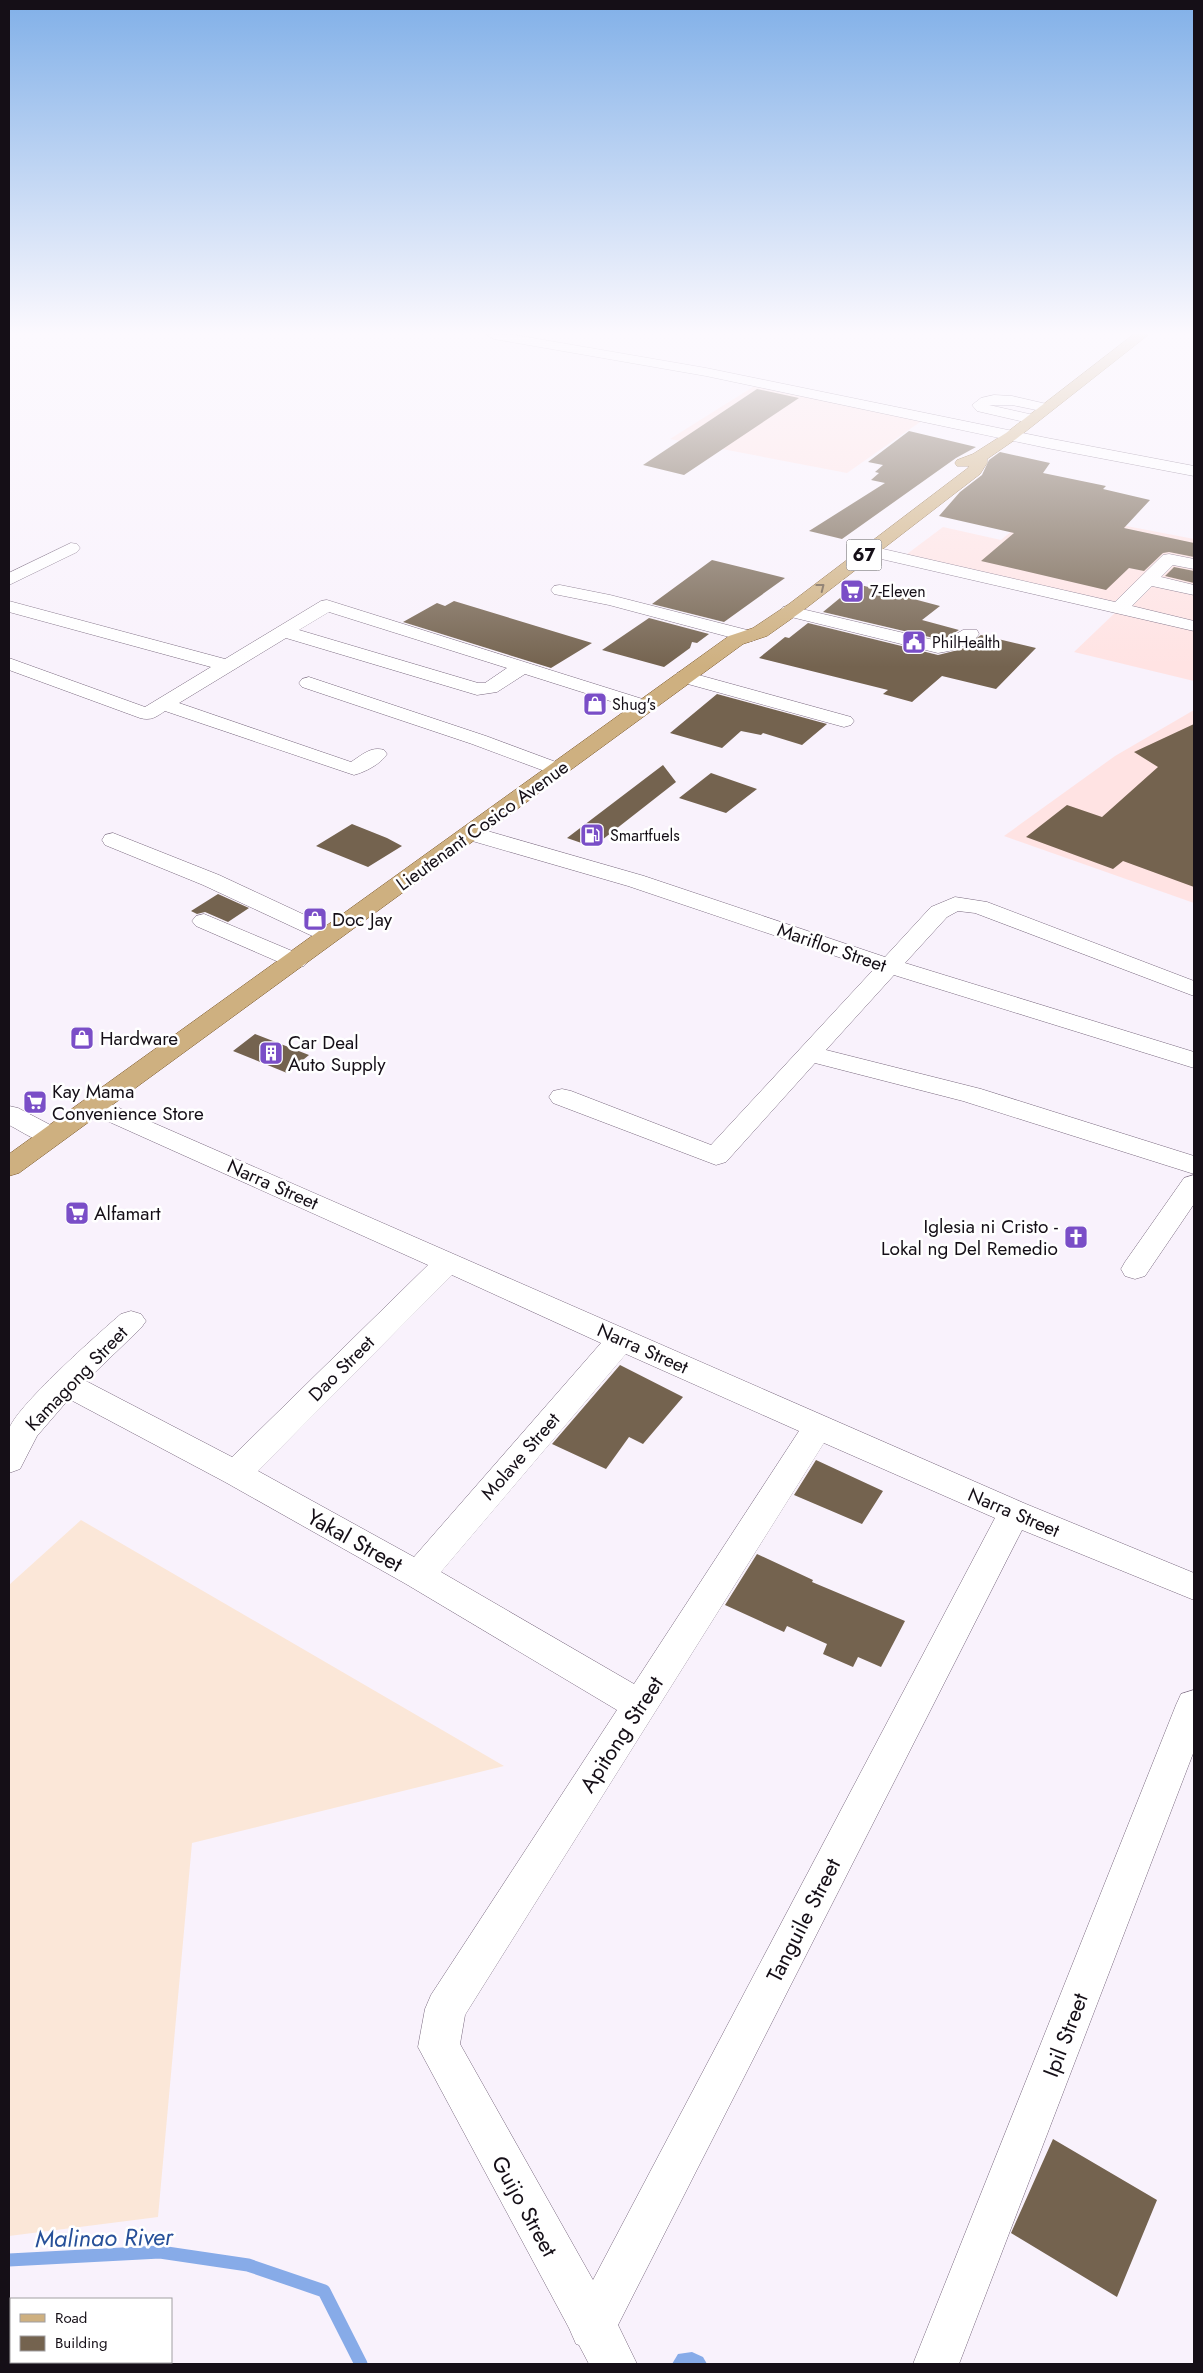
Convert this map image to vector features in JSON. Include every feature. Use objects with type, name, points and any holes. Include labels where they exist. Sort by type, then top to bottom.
[{"type":"main road","name":"Lieutenant Cosico Avenue","points":[[741,637],[743,628],[871,530],[956,468],[979,457],[996,446]]},
{"type":"main road","name":"Lieutenant Cosico Avenue","points":[[9,1166],[296,960],[684,677],[741,637],[760,632],[790,611],[974,471],[979,463],[979,457]]},
{"type":"street","points":[[1062,446],[1194,471]]},
{"type":"street","points":[[9,580],[70,548]]},
{"type":"street","points":[[870,551],[1194,626]]},
{"type":"street","points":[[1119,609],[1169,558],[1194,564]]},
{"type":"street","points":[[1148,580],[1194,590]]},
{"type":"street","points":[[560,590],[610,600],[741,637]]},
{"type":"street","points":[[31,612],[52,598]]},
{"type":"street","points":[[9,664],[147,714],[226,664],[284,632],[327,605],[645,706]]},
{"type":"street","points":[[9,606],[226,664]]},
{"type":"street","points":[[790,611],[938,647],[948,646],[970,634]]},
{"type":"street","points":[[284,632],[477,688],[490,688],[523,667]]},
{"type":"street","points":[[684,677],[844,721]]},
{"type":"street","points":[[309,683],[408,715],[557,769]]},
{"type":"street","points":[[163,704],[354,769],[377,754]]},
{"type":"street","name":"Mariflor Street","points":[[470,833],[636,881],[889,966],[1194,1060]]},
{"type":"street","points":[[113,840],[211,880],[329,935]]},
{"type":"street","points":[[562,1097],[716,1156],[939,912],[955,904],[979,907],[1194,988]]},
{"type":"street","points":[[204,922],[296,960]]},
{"type":"street","points":[[810,1054],[972,1094],[1194,1166]]},
{"type":"street","name":"Narra Street","points":[[94,1105],[186,1144],[447,1263],[622,1338],[1014,1513],[1194,1587]]},
{"type":"street","points":[[9,1114],[51,1136]]},
{"type":"street","points":[[1134,1270],[1194,1184]]},
{"type":"street","name":"Dao Street","points":[[236,1473],[447,1263]]},
{"type":"street","name":"Kamagong Street","points":[[9,1461],[25,1428],[66,1384],[131,1321]]},
{"type":"street","name":"Molave Street","points":[[418,1575],[622,1338]]},
{"type":"street","name":"Yakal Street","points":[[66,1384],[236,1473],[418,1575],[640,1705]]},
{"type":"street","name":"Apitong Street","points":[[439,2047],[445,2009],[818,1427]]},
{"type":"street","name":"Tanguile Street","points":[[592,2328],[1014,1513]]},
{"type":"street","name":"Ipil Street","points":[[936,2364],[1194,1705]]},
{"type":"street","name":"Guijo Street","points":[[439,2047],[592,2328],[614,2364]]},
{"type":"shaded area","points":[[705,446],[886,446],[847,473]]},
{"type":"shaded area","points":[[1038,509],[1194,539],[1194,681],[1074,652],[1119,609],[899,560],[943,527],[1001,540]]},
{"type":"shaded area","points":[[1194,710],[1194,903],[1004,836],[1115,756]]},
{"type":"shaded area","points":[[81,1520],[504,1766],[192,1843],[158,2217],[9,2236],[9,1585]]},
{"type":"water","points":[[692,2352],[703,2357],[707,2364],[672,2364],[678,2354]]},
{"type":"building","points":[[672,446],[728,446],[684,475],[643,465]]},
{"type":"building","points":[[890,446],[976,447],[956,458],[842,539],[809,531],[885,483],[871,480],[879,473],[875,472],[883,465],[868,462]]},
{"type":"building","points":[[1000,452],[1050,463],[1043,473],[1106,486],[1103,489],[1150,500],[1124,528],[1194,543],[1194,557],[1169,552],[1163,553],[1144,571],[1129,568],[1106,590],[981,561],[1014,533],[939,516],[960,492],[982,475],[989,460]]},
{"type":"building","points":[[712,560],[785,578],[724,622],[652,604]]},
{"type":"building","points":[[1174,567],[1194,571],[1194,583],[1165,576]]},
{"type":"building","points":[[857,584],[940,606],[922,620],[959,630],[944,639],[938,639],[823,612]]},
{"type":"building","points":[[454,601],[592,643],[551,668],[403,622],[437,603],[445,606]]},
{"type":"building","points":[[649,618],[709,634],[697,643],[692,642],[690,648],[664,667],[602,650]]},
{"type":"building","points":[[808,623],[938,655],[962,649],[981,635],[1036,648],[996,689],[942,676],[912,702],[883,694],[888,690],[759,658],[785,637],[789,638]]},
{"type":"building","points":[[717,694],[827,724],[802,745],[763,733],[761,735],[741,731],[722,748],[670,733]]},
{"type":"building","points":[[1194,724],[1194,887],[1123,861],[1113,869],[1026,837],[1067,805],[1102,817],[1158,767],[1134,752]]},
{"type":"building","points":[[663,765],[676,782],[593,847],[567,838]]},
{"type":"building","points":[[711,773],[757,789],[726,813],[679,798]]},
{"type":"building","points":[[352,824],[402,846],[368,867],[316,846]]},
{"type":"building","points":[[218,894],[249,908],[228,922],[205,912],[197,914],[191,911]]},
{"type":"building","name":"Car Deal Auto Supply","points":[[255,1034],[309,1055],[287,1073],[233,1051]]},
{"type":"building","points":[[620,1365],[683,1397],[643,1444],[629,1437],[606,1469],[552,1444]]},
{"type":"building","points":[[816,1460],[883,1491],[862,1524],[794,1495]]},
{"type":"building","points":[[757,1554],[813,1580],[812,1582],[905,1621],[881,1667],[858,1657],[853,1667],[823,1654],[827,1644],[787,1626],[784,1632],[725,1605]]},
{"type":"building","points":[[1053,2139],[1157,2200],[1117,2297],[1011,2233]]},
{"type":"waterway","name":"Malinao River","points":[[9,2260],[160,2252],[248,2265],[324,2291],[361,2364]]},
{"type":"place","name":"7-Eleven","points":[[852,591]]},
{"type":"place","name":"PhilHealth","points":[[914,642]]},
{"type":"place","name":"Shug's","points":[[595,704]]},
{"type":"place","name":"Smartfuels","points":[[592,835]]},
{"type":"place","name":"Doc Jay","points":[[315,919]]},
{"type":"place","name":"Hardware","points":[[82,1038]]},
{"type":"place","name":"Car Deal Auto Supply","points":[[271,1053]]},
{"type":"place","name":"Kay Mama Convenience Store","points":[[35,1102]]},
{"type":"place","name":"Alfamart","points":[[77,1213]]},
{"type":"place","name":"Iglesia ni Cristo - Lokal ng Del Remedio","points":[[1076,1237]]}]
